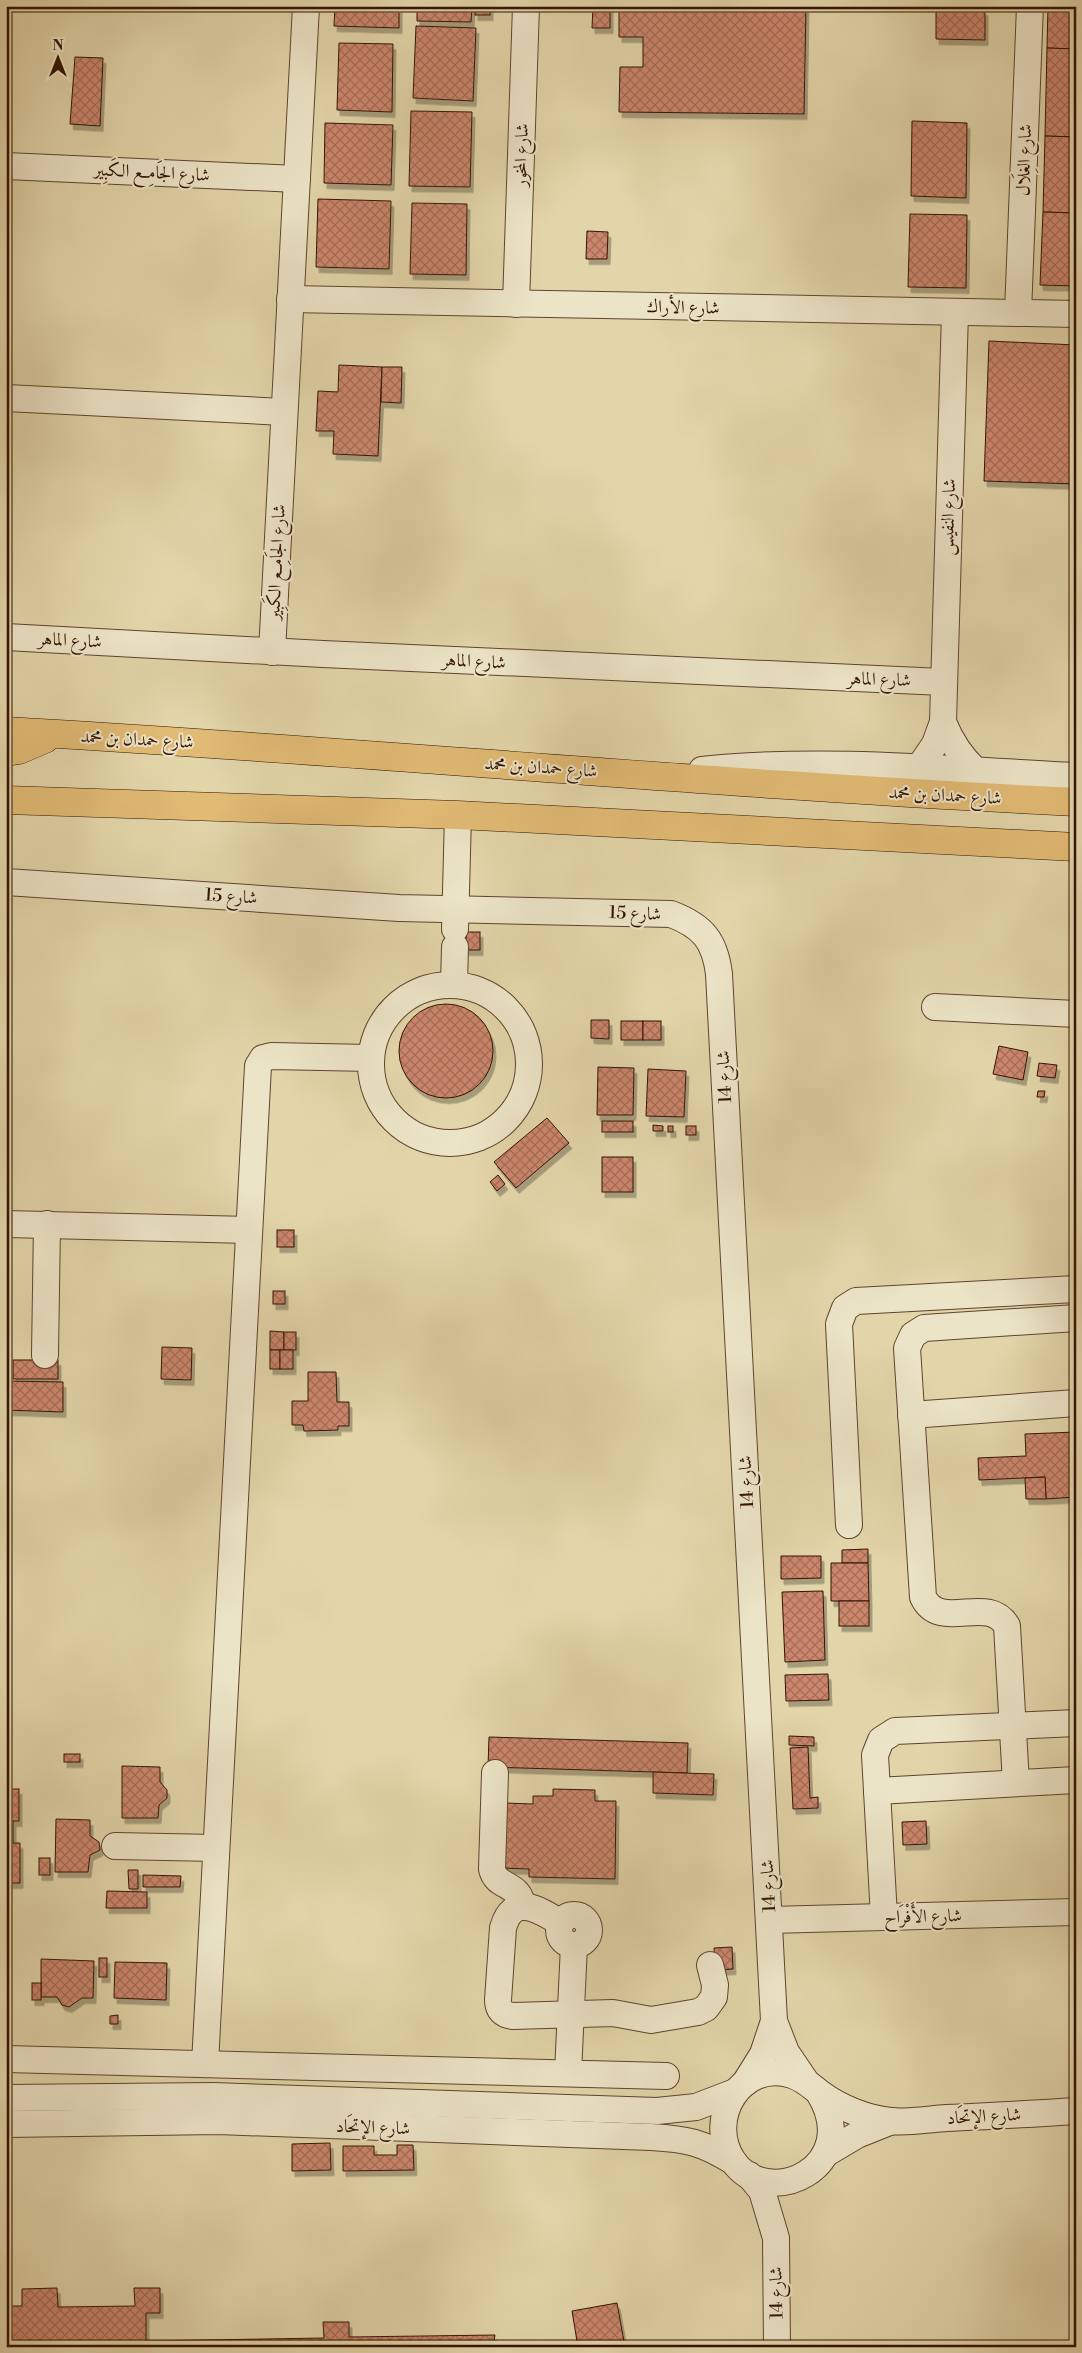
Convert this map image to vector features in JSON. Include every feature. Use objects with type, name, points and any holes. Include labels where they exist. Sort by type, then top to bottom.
[{"type":"main road","name":"شارع حمدان بن محمد","points":[[6,732],[234,744],[910,794],[1076,802]]},
{"type":"main road","points":[[6,752],[19,750],[56,734]]},
{"type":"main road","points":[[6,800],[458,815],[1076,847]]},
{"type":"street","name":"شارع الجَامِع الكَبِير","points":[[272,652],[306,6]]},
{"type":"street","name":"شارع المخور","points":[[516,304],[526,6]]},
{"type":"street","name":"شارع الغِلَال","points":[[1018,313],[1030,6]]},
{"type":"street","name":"شارع الجَامِع الكَبِير","points":[[6,166],[297,179]]},
{"type":"street","name":"شارع الأراك","points":[[290,299],[1076,314]]},
{"type":"street","name":"شارع النفيس","points":[[918,769],[935,744],[943,722],[955,312]]},
{"type":"street","points":[[6,398],[284,412]]},
{"type":"street","name":"شارع الماهر","points":[[6,637],[272,652],[943,682]]},
{"type":"street","name":"شارع النفيس","points":[[943,722],[949,738],[976,771]]},
{"type":"street","points":[[654,776],[770,766],[839,765],[1076,776]]},
{"type":"street","points":[[454,984],[458,815]]},
{"type":"street","name":"شارع 15","points":[[6,882],[345,905],[455,929],[672,914],[688,920],[702,930],[712,944]]},
{"type":"street","name":"شارع 14","points":[[712,944],[717,959],[718,974],[774,2020],[786,2052],[812,2087]]},
{"type":"street","points":[[454,984],[484,992],[497,1000],[518,1022],[525,1037],[530,1067],[527,1082],[514,1111],[491,1132],[462,1142],[431,1140],[416,1135],[397,1122],[382,1103],[375,1089],[371,1058],[379,1029],[397,1005],[423,989],[454,984]]},
{"type":"street","points":[[935,1007],[1076,1014]]},
{"type":"street","points":[[204,2064],[249,1230],[260,1061],[271,1056],[371,1058]]},
{"type":"street","points":[[6,1224],[249,1230]]},
{"type":"street","points":[[44,1355],[47,1224]]},
{"type":"street","points":[[849,1525],[839,1324],[845,1308],[856,1301],[1076,1289]]},
{"type":"street","points":[[1016,1783],[1008,1632],[1004,1621],[988,1611],[940,1613],[930,1607],[923,1596],[907,1348],[909,1341],[918,1331],[931,1328],[1076,1318]]},
{"type":"street","points":[[911,1415],[1076,1403]]},
{"type":"street","points":[[884,1917],[875,1755],[881,1740],[888,1734],[904,1731],[1076,1723]]},
{"type":"street","points":[[495,1773],[492,1869],[498,1881],[514,1889],[518,1894],[522,1907]]},
{"type":"street","points":[[877,1791],[1076,1780]]},
{"type":"street","points":[[115,1846],[216,1848]]},
{"type":"street","points":[[568,2073],[571,2014],[574,1945],[586,1939],[588,1926],[585,1920],[572,1915],[561,1923],[537,1908],[522,1907],[511,1913],[503,1928],[498,2000],[499,2008],[504,2014],[513,2016],[571,2014],[613,2013],[651,2020],[698,2012],[706,2008],[714,1997],[715,1985],[710,1965]]},
{"type":"street","name":"شارع الأَفْرَاح","points":[[769,1920],[1076,1912]]},
{"type":"street","name":"شارع 14","points":[[740,2087],[764,2054],[774,2020]]},
{"type":"street","points":[[6,2058],[666,2076]]},
{"type":"street","points":[[775,2073],[790,2074],[812,2087],[828,2107],[832,2122],[831,2139],[825,2154],[815,2167],[801,2177],[784,2182],[766,2182],[742,2168],[726,2149],[722,2134],[727,2104],[740,2087],[759,2076],[775,2073]]},
{"type":"street","name":"شارع الإتحَاد","points":[[6,2098],[222,2096],[657,2111],[696,2107],[740,2087]]},
{"type":"street","name":"شارع الإتحَاد","points":[[812,2087],[854,2111],[892,2121],[1076,2112]]},
{"type":"street","name":"شارع الإتحَاد","points":[[6,2124],[218,2121],[651,2137],[696,2142],[713,2149],[742,2168]]},
{"type":"street","name":"شارع الإتحَاد","points":[[825,2154],[857,2135],[892,2121]]},
{"type":"street","name":"شارع 14","points":[[742,2168],[762,2191],[776,2238],[777,2347]]},
{"type":"street","name":"شارع 14","points":[[776,2238],[790,2192],[801,2177]]},
{"type":"building","points":[[335,6],[399,6],[399,28],[334,26]]},
{"type":"building","points":[[417,6],[472,6],[471,22],[417,21]]},
{"type":"building","points":[[475,6],[490,6],[490,15],[475,15]]},
{"type":"building","points":[[593,6],[610,6],[610,28],[592,28]]},
{"type":"building","points":[[619,6],[806,6],[804,114],[619,112],[620,67],[643,67],[643,37],[619,37]]},
{"type":"building","points":[[1048,6],[1076,6],[1076,49],[1047,48]]},
{"type":"building","points":[[936,10],[985,10],[985,40],[936,39]]},
{"type":"building","points":[[416,26],[476,28],[473,101],[413,98]]},
{"type":"building","points":[[339,43],[393,44],[392,112],[337,110]]},
{"type":"building","points":[[1047,48],[1076,49],[1076,137],[1045,136]]},
{"type":"building","points":[[75,57],[103,58],[100,126],[70,124]]},
{"type":"building","points":[[411,111],[472,112],[470,187],[409,186]]},
{"type":"building","points":[[912,121],[967,123],[966,198],[911,196]]},
{"type":"building","points":[[325,123],[393,125],[391,185],[324,183]]},
{"type":"building","points":[[1045,136],[1076,137],[1076,213],[1043,212]]},
{"type":"building","points":[[318,199],[391,201],[389,269],[316,267]]},
{"type":"building","points":[[412,203],[467,204],[466,275],[410,274]]},
{"type":"building","points":[[1043,212],[1076,213],[1076,286],[1040,285]]},
{"type":"building","points":[[910,214],[967,215],[966,288],[908,287]]},
{"type":"building","points":[[587,231],[608,232],[607,259],[586,259]]},
{"type":"building","points":[[989,341],[1076,345],[1076,484],[984,481]]},
{"type":"building","points":[[339,365],[382,367],[378,456],[333,454],[334,431],[316,431],[318,391],[338,392]]},
{"type":"building","points":[[382,367],[402,367],[401,403],[381,402]]},
{"type":"building","points":[[466,932],[480,932],[480,950],[466,950]]},
{"type":"building","points":[[446,1004],[464,1008],[479,1018],[489,1033],[493,1051],[489,1069],[479,1084],[464,1094],[446,1098],[428,1094],[413,1084],[403,1069],[399,1051],[403,1033],[413,1018],[428,1008]]},
{"type":"building","points":[[591,1020],[609,1020],[609,1039],[591,1038]]},
{"type":"building","points":[[621,1021],[643,1021],[643,1040],[621,1040]]},
{"type":"building","points":[[643,1021],[661,1021],[661,1040],[643,1040]]},
{"type":"building","points":[[999,1046],[1028,1052],[1023,1080],[993,1074]]},
{"type":"building","points":[[1039,1063],[1057,1065],[1055,1078],[1037,1076]]},
{"type":"building","points":[[598,1067],[634,1068],[633,1115],[597,1115]]},
{"type":"building","points":[[648,1069],[686,1071],[684,1117],[646,1116]]},
{"type":"building","points":[[1038,1091],[1045,1091],[1044,1097],[1037,1097]]},
{"type":"building","points":[[547,1118],[569,1143],[516,1188],[494,1162]]},
{"type":"building","points":[[602,1121],[633,1121],[633,1132],[602,1132]]},
{"type":"building","points":[[653,1125],[663,1126],[663,1131],[653,1131]]},
{"type":"building","points":[[668,1126],[673,1126],[673,1132],[668,1132]]},
{"type":"building","points":[[686,1126],[696,1126],[696,1135],[686,1135]]},
{"type":"building","points":[[602,1157],[633,1157],[633,1192],[602,1192]]},
{"type":"building","points":[[498,1175],[505,1184],[497,1191],[490,1182]]},
{"type":"building","points":[[277,1230],[294,1230],[294,1247],[277,1247]]},
{"type":"building","points":[[273,1291],[285,1291],[285,1304],[273,1304]]},
{"type":"building","points":[[270,1331],[284,1332],[284,1350],[270,1350]]},
{"type":"building","points":[[284,1332],[296,1332],[296,1350],[284,1350]]},
{"type":"building","points":[[162,1347],[192,1348],[191,1380],[161,1379]]},
{"type":"building","points":[[270,1350],[280,1350],[280,1369],[270,1369]]},
{"type":"building","points":[[280,1350],[293,1350],[293,1369],[280,1369]]},
{"type":"building","points":[[13,1360],[58,1360],[58,1379],[13,1379]]},
{"type":"building","points":[[308,1372],[336,1372],[337,1402],[349,1402],[349,1426],[338,1426],[338,1430],[304,1431],[303,1425],[292,1425],[292,1401],[308,1401]]},
{"type":"building","points":[[6,1381],[63,1382],[63,1412],[6,1410]]},
{"type":"building","points":[[1076,1432],[1076,1497],[1046,1499],[1045,1477],[979,1480],[978,1458],[1026,1456],[1025,1434]]},
{"type":"building","points":[[1045,1477],[1046,1499],[1026,1499],[1025,1478]]},
{"type":"building","points":[[868,1549],[868,1563],[842,1563],[842,1550]]},
{"type":"building","points":[[781,1556],[821,1556],[821,1578],[781,1579]]},
{"type":"building","points":[[831,1563],[868,1563],[869,1601],[831,1601]]},
{"type":"building","points":[[823,1591],[825,1660],[785,1662],[782,1592]]},
{"type":"building","points":[[839,1601],[869,1601],[869,1626],[839,1626]]},
{"type":"building","points":[[828,1674],[829,1700],[786,1701],[785,1675]]},
{"type":"building","points":[[789,1736],[814,1737],[814,1746],[789,1745]]},
{"type":"building","points":[[489,1737],[688,1743],[687,1773],[488,1767]]},
{"type":"building","points":[[808,1747],[810,1798],[818,1797],[818,1808],[793,1809],[790,1748]]},
{"type":"building","points":[[64,1754],[80,1754],[80,1762],[64,1762]]},
{"type":"building","points":[[122,1766],[160,1767],[160,1782],[167,1790],[167,1798],[159,1805],[158,1818],[122,1818]]},
{"type":"building","points":[[653,1772],[714,1774],[713,1795],[653,1793]]},
{"type":"building","points":[[6,1789],[19,1789],[19,1821],[6,1821]]},
{"type":"building","points":[[553,1789],[595,1790],[595,1801],[616,1801],[615,1879],[529,1877],[529,1869],[502,1868],[504,1803],[533,1804],[533,1796],[553,1796]]},
{"type":"building","points":[[56,1819],[90,1820],[90,1836],[99,1842],[100,1850],[90,1855],[88,1872],[55,1872]]},
{"type":"building","points":[[6,1821],[13,1821],[13,1843],[20,1843],[20,1883],[6,1883]]},
{"type":"building","points":[[926,1821],[927,1844],[903,1845],[902,1822]]},
{"type":"building","points":[[39,1858],[50,1858],[50,1875],[39,1875]]},
{"type":"building","points":[[128,1870],[138,1870],[138,1889],[129,1889]]},
{"type":"building","points":[[143,1875],[181,1876],[180,1887],[143,1887]]},
{"type":"building","points":[[107,1891],[147,1892],[147,1908],[106,1908]]},
{"type":"building","points":[[732,1947],[733,1969],[715,1970],[714,1948]]},
{"type":"building","points":[[99,1958],[107,1958],[107,1977],[99,1977]]},
{"type":"building","points":[[41,1959],[94,1961],[93,1998],[82,1998],[69,2007],[62,2005],[57,1997],[41,1997]]},
{"type":"building","points":[[115,1962],[167,1963],[166,2000],[114,1998]]},
{"type":"building","points":[[32,1983],[41,1983],[41,2000],[32,2000]]},
{"type":"building","points":[[118,2015],[118,2024],[110,2024],[110,2016]]},
{"type":"building","points":[[330,2143],[331,2170],[292,2171],[292,2144]]},
{"type":"building","points":[[397,2145],[413,2145],[414,2170],[343,2171],[343,2146],[374,2146],[374,2155],[397,2155]]},
{"type":"building","points":[[57,2288],[58,2307],[135,2306],[134,2288],[160,2288],[160,2313],[146,2313],[146,2341],[324,2338],[323,2322],[349,2322],[349,2337],[495,2335],[493,2347],[6,2347],[6,2306],[22,2306],[22,2289]]},
{"type":"building","points":[[617,2303],[625,2347],[578,2347],[572,2311]]}]
